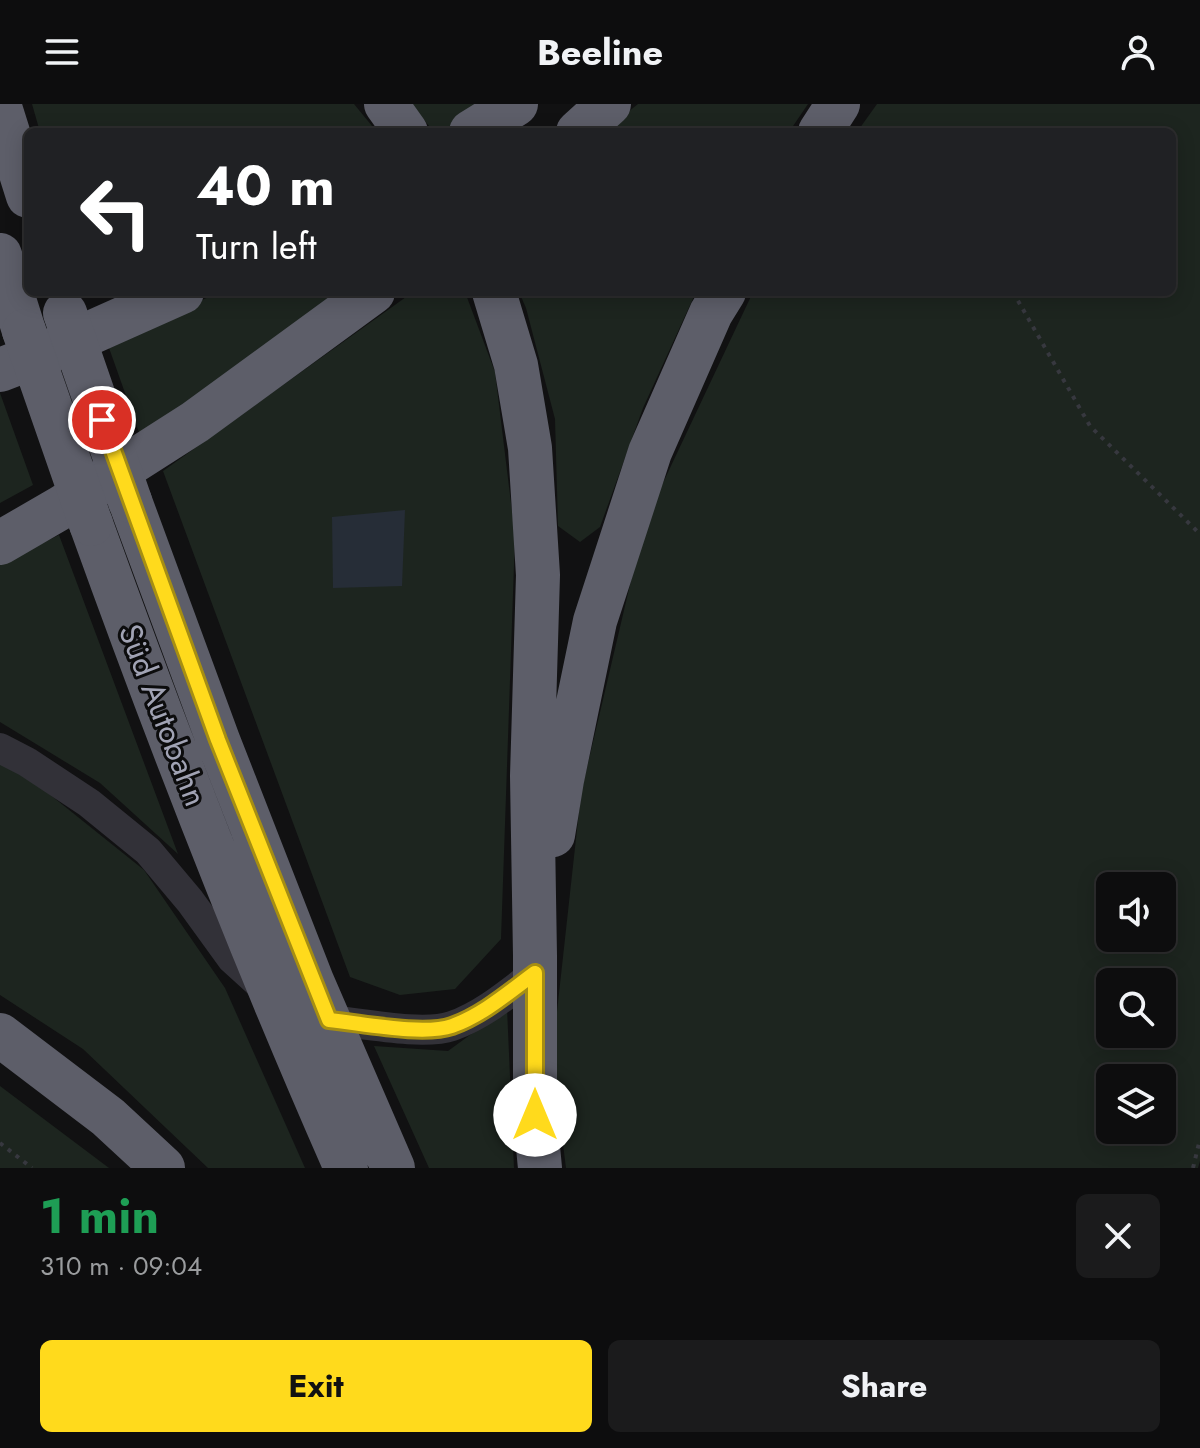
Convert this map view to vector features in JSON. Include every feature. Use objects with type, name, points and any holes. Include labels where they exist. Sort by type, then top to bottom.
[{"type":"highway","points":[[386,104],[403,128]]},
{"type":"highway","points":[[477,128],[516,104]]},
{"type":"highway","points":[[582,128],[609,104]]},
{"type":"highway","points":[[823,128],[838,104]]},
{"type":"highway","points":[[0,107],[24,183]]},
{"type":"highway","name":"Süd Autobahn","points":[[0,255],[24,287]]},
{"type":"highway","name":"Süd Autobahn","points":[[31,296],[50,321],[130,501],[223,754],[329,1020],[393,1168]]},
{"type":"highway","points":[[0,370],[50,321],[164,296]]},
{"type":"highway","points":[[0,543],[195,422],[368,296]]},
{"type":"highway","points":[[496,296],[516,365],[530,448],[538,575],[532,776],[535,1115],[540,1168]]},
{"type":"highway","points":[[535,964],[562,780],[595,621],[650,452],[711,313],[722,296]]},
{"type":"highway","name":"Süd Autobahn","points":[[50,321],[91,524],[272,996],[346,1168]]},
{"type":"highway","points":[[0,1035],[108,1117],[163,1168]]},
{"type":"lane","points":[[0,748],[89,803],[148,851],[190,901],[232,959],[272,996]]},
{"type":"lane","points":[[329,1020],[418,1030],[449,1027],[478,1014],[535,964]]},
{"type":"path","points":[[1015,296],[1090,426],[1200,534]]},
{"type":"path","points":[[1193,1168],[1200,1139]]},
{"type":"path","points":[[0,1143],[32,1168]]},
{"type":"shaded area","points":[[32,104],[354,104],[374,128],[39,128]]},
{"type":"shaded area","points":[[411,104],[481,104],[450,128],[431,128]]},
{"type":"shaded area","points":[[638,104],[808,104],[792,128],[608,128]]},
{"type":"shaded area","points":[[877,104],[1200,104],[1198,1168],[566,1168],[552,1057],[581,793],[645,521],[751,296],[1176,296],[1176,128],[860,128]]},
{"type":"shaded area","points":[[211,296],[345,296],[142,441],[108,345]]},
{"type":"shaded area","points":[[407,296],[466,296],[495,372],[515,536],[501,939],[455,989],[400,995],[350,977],[163,471]]},
{"type":"shaded area","points":[[521,296],[694,296],[643,408],[600,527],[580,542],[558,526],[555,419]]},
{"type":"shaded area","points":[[0,393],[33,485],[0,503]]},
{"type":"shaded area","points":[[405,510],[402,586],[333,588],[332,517]]},
{"type":"shaded area","points":[[59,535],[178,854],[100,783],[0,722],[0,564]]},
{"type":"shaded area","points":[[0,764],[28,777],[144,870],[225,988],[305,1168],[208,1168],[83,1049],[0,995]]},
{"type":"shaded area","points":[[507,1008],[514,1168],[429,1168],[374,1046],[448,1051]]},
{"type":"shaded area","points":[[0,1086],[109,1168],[0,1168]]},
{"type":"route","points":[[102,420],[218,740],[329,1020],[418,1030],[449,1027],[478,1014],[535,973],[535,1115]]}]
